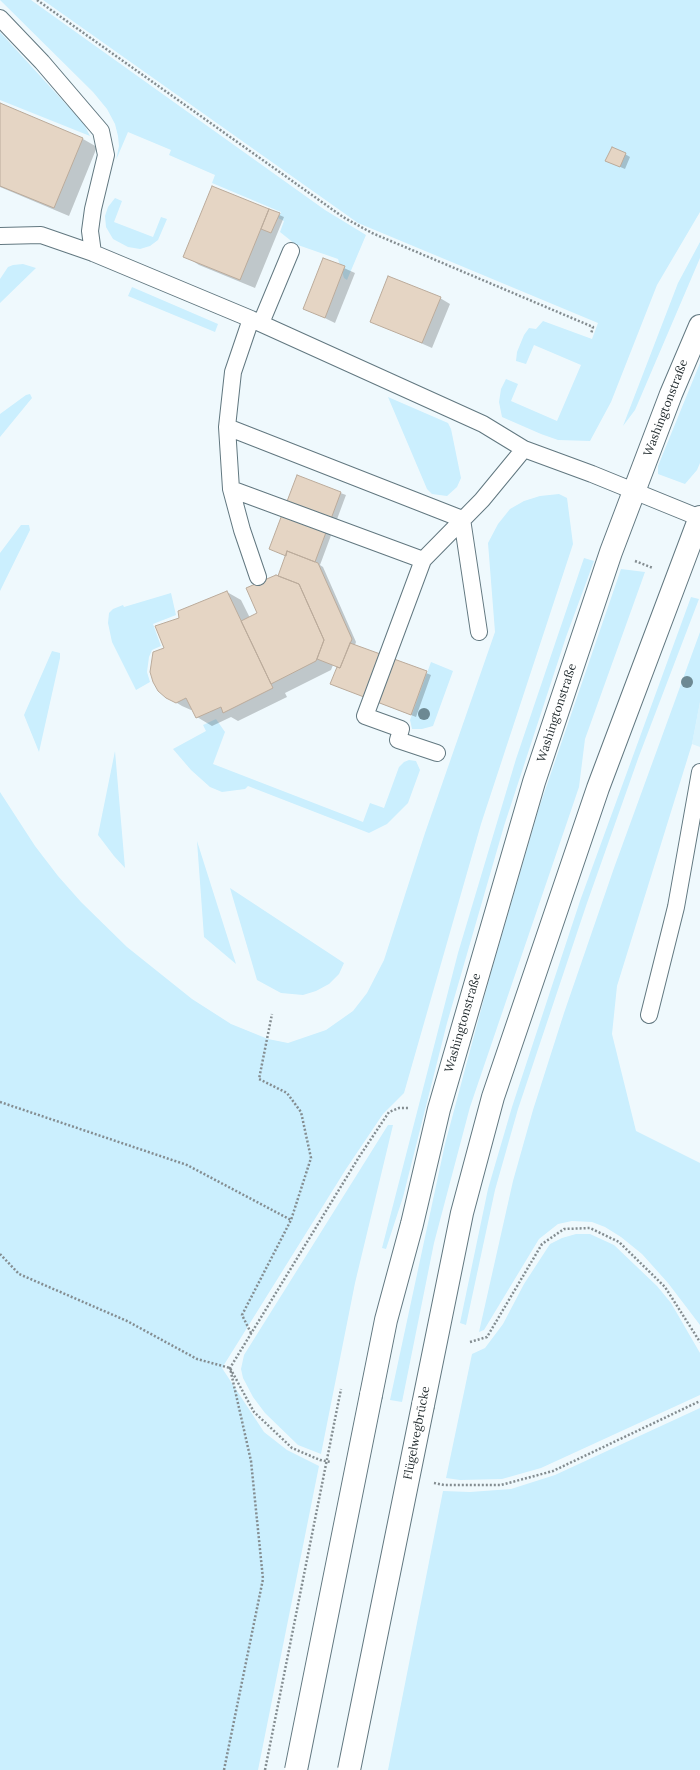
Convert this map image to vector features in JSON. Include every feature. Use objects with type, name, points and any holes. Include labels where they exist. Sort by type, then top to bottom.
[{"type":"main road","name":"Washingtonstraße","points":[[296,1770],[386,1320],[412,1224],[439,1109],[534,782],[611,552],[671,394],[700,326]]},
{"type":"main road","points":[[677,576],[700,518]]},
{"type":"main road","name":"Flügelwegbrücke","points":[[349,1770],[462,1213],[493,1097],[598,788],[677,576]]},
{"type":"lane","points":[[0,18],[42,62],[101,131],[106,154],[93,209],[90,231],[93,253]]},
{"type":"lane","points":[[0,236],[41,235],[93,253],[256,321],[482,424],[524,449],[635,491],[700,518]]},
{"type":"lane","points":[[258,577],[230,488],[227,427],[233,372],[256,321],[291,251]]},
{"type":"lane","points":[[227,427],[462,519]]},
{"type":"lane","points":[[437,753],[398,740],[400,730],[365,716],[423,560],[482,500],[524,449]]},
{"type":"lane","points":[[230,488],[423,560]]},
{"type":"lane","points":[[462,519],[479,632]]},
{"type":"lane","points":[[649,1015],[676,907],[700,772]]},
{"type":"path","points":[[37,0],[343,217],[372,233],[593,327],[591,334]]},
{"type":"path","points":[[611,552],[677,576]]},
{"type":"path","points":[[251,1334],[242,1315],[291,1220],[311,1158],[301,1112],[287,1093],[259,1079],[272,1014]]},
{"type":"path","points":[[0,1102],[187,1165],[291,1220]]},
{"type":"path","points":[[224,1770],[263,1579],[251,1461],[230,1368],[359,1157],[389,1112],[399,1108],[408,1108]]},
{"type":"path","points":[[470,1342],[487,1337],[542,1244],[564,1229],[590,1228],[619,1242],[665,1287],[700,1342]]},
{"type":"path","points":[[0,1254],[19,1274],[127,1321],[197,1359],[230,1368],[254,1412],[292,1448],[320,1460],[335,1463]]},
{"type":"path","points":[[265,1770],[341,1389]]},
{"type":"path","points":[[429,1482],[444,1485],[501,1485],[553,1471],[700,1401]]},
{"type":"shaded area","points":[[0,0],[31,0],[325,210],[366,235],[347,280],[344,278],[338,259],[295,244],[280,232],[284,221],[278,218],[281,212],[212,183],[215,175],[169,155],[171,150],[128,132],[116,160],[119,146],[118,136],[115,124],[107,109],[93,92]]},
{"type":"shaded area","points":[[43,0],[700,0],[700,212],[657,285],[611,402],[590,441],[558,440],[541,434],[502,417],[499,402],[501,389],[506,379],[518,384],[511,401],[557,421],[581,365],[534,345],[526,364],[516,361],[517,352],[524,335],[529,328],[536,329],[543,321],[592,339],[598,323],[358,223]]},
{"type":"shaded area","points":[[0,32],[84,124],[90,136],[0,100]]},
{"type":"shaded area","points":[[115,198],[122,201],[114,222],[153,237],[161,217],[167,219],[158,240],[150,246],[140,249],[128,247],[113,239],[106,227],[105,216],[108,207]]},
{"type":"shaded area","points":[[700,242],[700,258],[635,410],[623,426],[678,283]]},
{"type":"shaded area","points":[[23,264],[36,268],[0,303],[0,279],[8,267]]},
{"type":"shaded area","points":[[132,287],[218,324],[215,332],[128,296]]},
{"type":"shaded area","points":[[700,363],[700,463],[697,470],[685,484],[658,474],[658,466]]},
{"type":"shaded area","points":[[30,394],[32,398],[0,437],[0,414],[26,395]]},
{"type":"shaded area","points":[[388,397],[448,423],[451,429],[461,478],[457,487],[447,496],[432,494],[427,489]]},
{"type":"shaded area","points":[[559,494],[567,498],[573,544],[481,824],[404,1093],[383,1114],[346,1169],[222,1368],[264,1432],[287,1450],[319,1466],[258,1770],[0,1770],[0,792],[35,846],[58,876],[81,902],[127,947],[192,999],[231,1024],[268,1039],[288,1043],[326,1030],[353,1011],[367,993],[384,960],[425,833],[495,632],[488,543],[498,524],[510,509],[524,501],[540,496]]},
{"type":"shaded area","points":[[21,525],[29,525],[30,530],[0,591],[0,553]]},
{"type":"shaded area","points":[[584,558],[594,561],[566,637],[504,826],[447,1023],[403,1197],[386,1249],[382,1248],[458,953],[516,759]]},
{"type":"shaded area","points":[[621,569],[645,572],[585,739],[579,787],[470,1107],[434,1243],[402,1402],[390,1400],[445,1144],[490,976],[539,808]]},
{"type":"shaded area","points":[[171,593],[176,615],[153,624],[161,646],[152,650],[149,657],[147,672],[150,682],[136,690],[112,642],[108,623],[109,613],[113,609],[123,605],[124,607]]},
{"type":"shaded area","points":[[691,597],[699,599],[639,756],[587,903],[518,1109],[495,1190],[466,1325],[460,1323],[488,1189],[512,1107],[580,901]]},
{"type":"shaded area","points":[[700,632],[700,702],[692,744],[617,986],[612,1034],[636,1131],[700,1163],[700,1325],[668,1283],[642,1254],[621,1237],[605,1227],[592,1222],[572,1221],[558,1224],[539,1239],[484,1330],[479,1332],[513,1181],[533,1110],[564,1013],[614,868]]},
{"type":"shaded area","points":[[52,651],[60,653],[60,658],[39,752],[24,715]]},
{"type":"shaded area","points":[[431,662],[453,671],[433,726],[422,729],[412,729],[410,720]]},
{"type":"shaded area","points":[[700,702],[700,747],[692,744]]},
{"type":"shaded area","points":[[216,719],[225,732],[213,764],[363,822],[370,803],[384,808],[399,767],[404,762],[409,760],[416,761],[420,770],[408,803],[387,824],[369,833],[248,786],[245,789],[222,792],[210,787],[191,770],[173,749],[206,731],[203,725]]},
{"type":"shaded area","points":[[115,751],[125,868],[98,835]]},
{"type":"shaded area","points":[[197,841],[236,964],[204,937]]},
{"type":"shaded area","points":[[230,888],[344,963],[339,974],[329,984],[316,991],[303,995],[281,993],[257,980]]},
{"type":"shaded area","points":[[388,1125],[393,1125],[355,1283],[321,1454],[298,1445],[265,1413],[253,1397],[243,1378],[241,1369],[244,1355]]},
{"type":"shaded area","points":[[576,1234],[590,1234],[614,1245],[657,1286],[671,1303],[700,1353],[700,1395],[541,1468],[502,1479],[460,1480],[446,1478],[472,1354],[485,1348],[503,1324],[524,1284],[550,1244],[562,1238]]},
{"type":"shaded area","points":[[700,1408],[700,1770],[388,1770],[443,1491],[470,1492],[511,1489],[555,1475]]},
{"type":"building","points":[[0,103],[83,138],[54,208],[0,186]]},
{"type":"building","points":[[612,147],[626,153],[620,167],[605,161]]},
{"type":"building","points":[[212,186],[269,209],[240,280],[183,257]]},
{"type":"building","points":[[269,209],[280,213],[271,233],[261,229]]},
{"type":"building","points":[[323,258],[345,266],[325,318],[303,309]]},
{"type":"building","points":[[388,276],[441,297],[422,343],[370,322]]},
{"type":"building","points":[[297,475],[341,492],[315,562],[287,551],[286,556],[269,549]]},
{"type":"building","points":[[287,551],[318,563],[352,639],[340,668],[317,659],[324,640],[299,584],[278,576]]},
{"type":"building","points":[[276,575],[299,584],[324,640],[316,661],[271,684],[241,621],[257,613],[246,588]]},
{"type":"building","points":[[227,591],[273,688],[223,713],[221,707],[196,718],[186,698],[176,703],[166,698],[158,691],[153,682],[150,672],[153,652],[164,648],[155,626],[179,618],[178,611]]},
{"type":"building","points":[[350,643],[427,671],[411,715],[330,684],[337,667],[340,668]]}]
